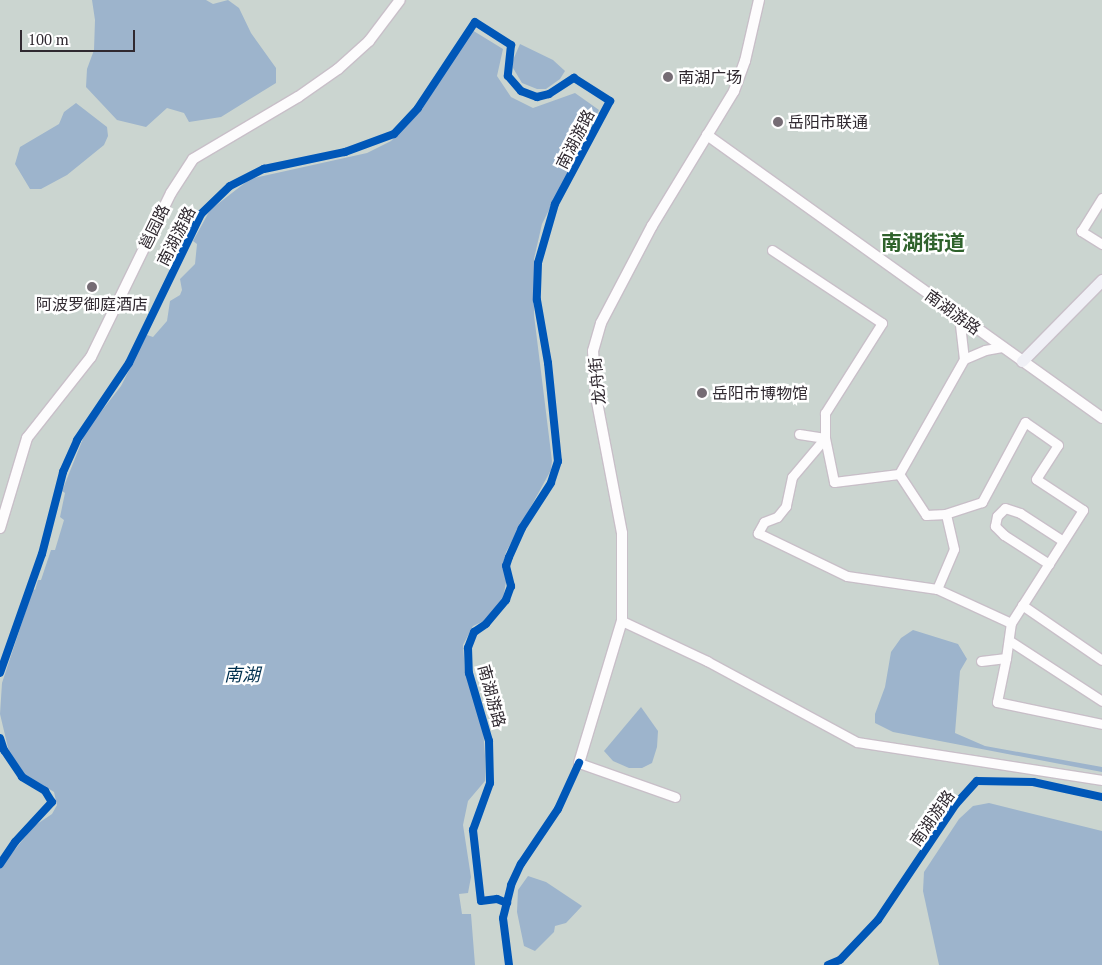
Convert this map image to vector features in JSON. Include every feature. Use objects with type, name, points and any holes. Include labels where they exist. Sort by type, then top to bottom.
[{"type":"main road","points":[[1025,363],[1102,280]]},
{"type":"main road","points":[[1025,363],[1102,290]]},
{"type":"street","name":"邕园路","points":[[0,528],[27,438],[91,358],[170,193],[193,159],[298,97],[338,69],[368,41],[400,0]]},
{"type":"street","name":"龙舟街","points":[[579,763],[622,621],[622,533],[596,397],[593,351],[601,323],[648,234],[734,91],[745,61],[759,0]]},
{"type":"street","name":"南湖游路","points":[[707,135],[1102,418]]},
{"type":"street","points":[[1102,198],[1081,231],[1102,244]]},
{"type":"street","points":[[772,250],[882,323],[825,413],[825,438],[834,482],[899,474]]},
{"type":"street","points":[[899,474],[964,359],[959,316]]},
{"type":"street","points":[[964,359],[1002,347]]},
{"type":"street","points":[[899,474],[926,515],[946,514],[982,502],[1025,422],[1058,445],[1036,479],[1083,510],[1011,623],[1010,642],[997,702],[1102,724]]},
{"type":"street","points":[[799,434],[825,438]]},
{"type":"street","points":[[825,438],[792,477],[786,506],[777,517],[764,522],[758,533],[847,576],[937,589],[1011,623]]},
{"type":"street","points":[[1049,564],[1004,535],[995,526],[997,516],[1005,508],[1020,513],[1063,541]]},
{"type":"street","points":[[937,589],[954,549],[946,514]]},
{"type":"street","points":[[1022,605],[1102,660]]},
{"type":"street","points":[[622,621],[700,657],[857,742],[1102,780]]},
{"type":"street","points":[[1010,642],[1102,701]]},
{"type":"street","points":[[981,661],[1006,658]]},
{"type":"street","points":[[579,763],[675,796]]},
{"type":"shaded area","points":[[0,0],[1102,0],[1102,965],[0,965]]},
{"type":"water","points":[[92,0],[206,0],[213,4],[228,0],[239,8],[251,33],[276,68],[276,83],[221,117],[189,122],[184,113],[167,108],[146,127],[117,120],[86,87],[87,69],[94,50],[95,20]]},
{"type":"water","name":"南湖","points":[[472,30],[503,49],[497,76],[511,97],[533,108],[575,93],[599,110],[542,224],[534,259],[534,315],[552,461],[551,470],[506,552],[502,567],[507,577],[503,598],[486,620],[473,626],[463,645],[465,672],[483,728],[485,756],[485,781],[468,801],[463,825],[471,877],[468,893],[459,894],[462,914],[471,914],[475,965],[0,965],[0,868],[34,826],[52,814],[57,805],[54,792],[25,774],[9,752],[0,714],[2,683],[33,589],[35,590],[38,580],[41,580],[51,550],[55,550],[64,520],[60,517],[65,493],[62,491],[86,431],[121,386],[147,335],[153,337],[167,321],[170,301],[180,295],[182,290],[180,279],[195,264],[197,244],[193,241],[210,210],[250,179],[367,153],[391,141],[421,111]]},
{"type":"water","points":[[520,44],[553,60],[565,71],[560,79],[546,89],[537,89],[522,83],[513,68],[513,60]]},
{"type":"water","points":[[76,103],[107,127],[108,136],[104,145],[67,175],[41,189],[30,189],[15,164],[20,147],[59,124],[64,112]]},
{"type":"water","points":[[913,630],[958,644],[967,659],[960,671],[955,733],[985,746],[1102,767],[1102,772],[893,732],[875,723],[875,714],[885,687],[891,652],[901,638]]},
{"type":"water","points":[[641,707],[658,731],[657,747],[652,763],[642,768],[629,768],[613,761],[604,751]]},
{"type":"water","points":[[989,803],[1102,831],[1102,965],[939,965],[923,891],[924,872],[959,819],[973,806]]},
{"type":"water","points":[[528,876],[546,882],[582,906],[566,923],[555,926],[554,932],[535,951],[524,946],[517,912],[518,890]]},
{"type":"cycle path","points":[[0,673],[42,554],[63,472],[77,440],[129,363],[201,214],[230,186],[264,169],[345,152],[394,134],[418,108],[475,22],[511,45],[508,76],[521,91],[537,97],[549,94],[574,78],[610,101],[555,204],[538,263],[537,300],[548,363],[558,461],[551,483],[522,528],[509,557],[506,566],[511,586],[506,600],[486,624],[474,632],[468,648],[469,673],[489,741],[490,783],[473,830],[481,901],[497,899],[507,903]]},
{"type":"cycle path","points":[[0,738],[4,750],[22,777],[45,791],[52,802],[15,842],[0,864]]},
{"type":"cycle path","points":[[509,965],[503,918],[511,885],[521,864],[558,809],[579,763]]},
{"type":"cycle path","points":[[828,965],[840,960],[878,920],[956,804],[977,781],[1033,782],[1102,797]]},
{"type":"place","name":"南湖广场","points":[[668,77]]},
{"type":"place","name":"岳阳市联通","points":[[778,122]]},
{"type":"place","name":"阿波罗御庭酒店","points":[[92,287]]},
{"type":"place","name":"岳阳市博物馆","points":[[702,393]]},
{"type":"district","name":"南湖街道","points":[[923,242]]}]
